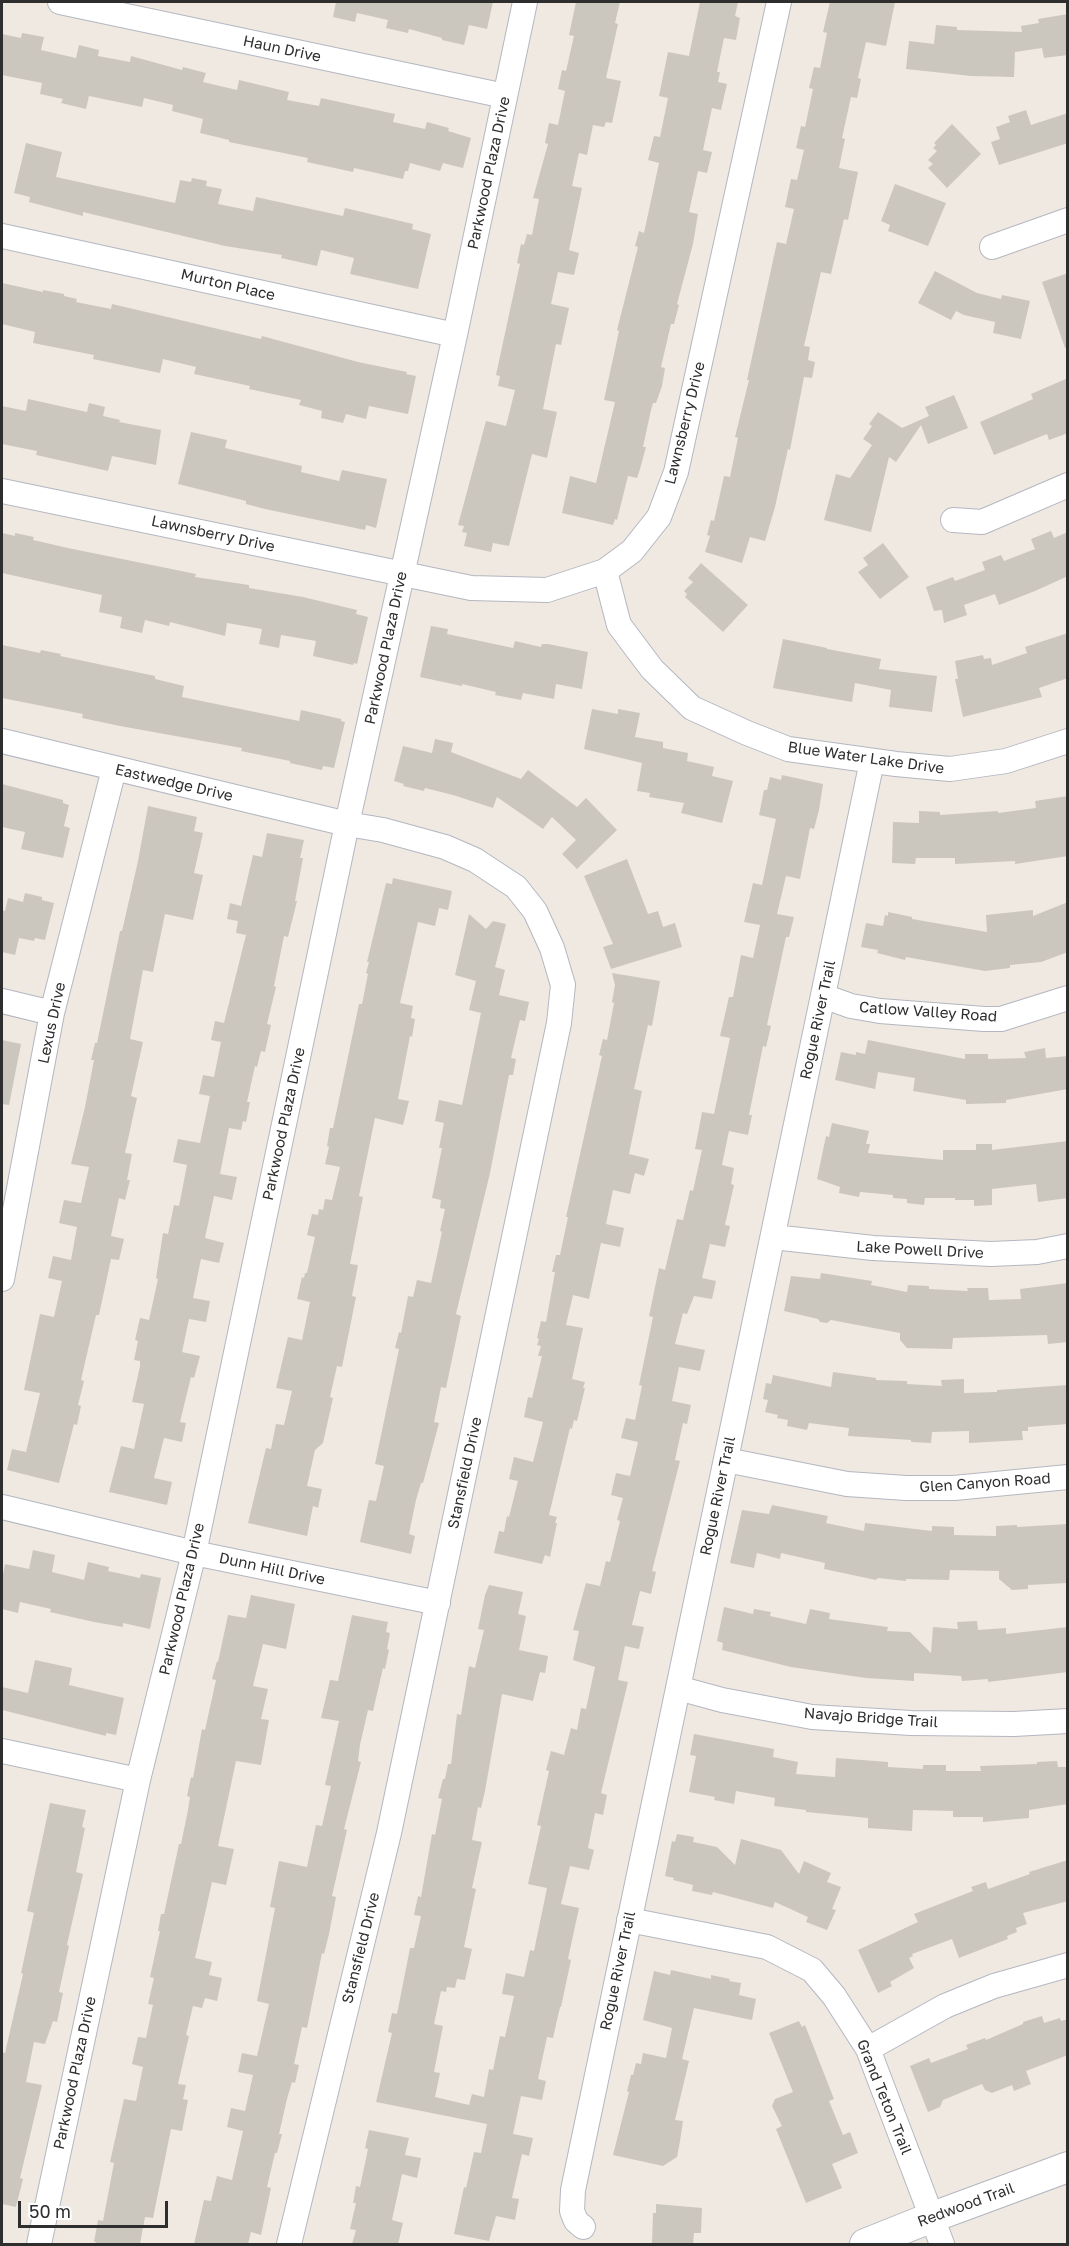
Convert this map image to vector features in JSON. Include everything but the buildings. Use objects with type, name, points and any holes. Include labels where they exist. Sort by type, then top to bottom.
[{"type":"street","name":"Haun Drive","points":[[60,2],[505,96]]},
{"type":"street","name":"Parkwood Plaza Drive","points":[[39,2244],[138,1780],[194,1553],[347,824],[455,335],[525,2]]},
{"type":"street","name":"Lawnsberry Drive","points":[[2,491],[471,588],[547,590],[605,571],[632,551],[659,517],[676,472],[779,2]]},
{"type":"street","points":[[992,248],[1068,220]]},
{"type":"street","name":"Murton Place","points":[[2,236],[455,335]]},
{"type":"street","points":[[953,519],[982,522],[1068,485]]},
{"type":"street","name":"Blue Water Lake Drive","points":[[605,571],[619,625],[652,669],[692,708],[788,749],[950,770],[1005,761],[1068,741]]},
{"type":"street","name":"Eastwedge Drive","points":[[2,741],[347,824]]},
{"type":"street","name":"Rogue River Trail","points":[[584,2227],[576,2221],[572,2211],[573,2190],[872,761]]},
{"type":"street","name":"Lexus Drive","points":[[3,1265],[52,1013],[114,769]]},
{"type":"street","name":"Stansfield Drive","points":[[289,2244],[388,1833],[559,1023],[563,984],[552,948],[540,920],[516,887],[475,860],[445,847],[383,830],[347,824]]},
{"type":"street","name":"Catlow Valley Road","points":[[823,996],[851,1006],[880,1011],[984,1019],[1001,1018],[1068,998]]},
{"type":"street","points":[[2,1001],[52,1013]]},
{"type":"street","name":"Lake Powell Drive","points":[[772,1237],[873,1248],[991,1254],[1037,1252],[1068,1246]]},
{"type":"street","name":"Glen Canyon Road","points":[[726,1460],[847,1484],[906,1488],[954,1488],[1068,1477]]},
{"type":"street","name":"Dunn Hill Drive","points":[[2,1507],[194,1553],[438,1603]]},
{"type":"street","name":"Navajo Bridge Trail","points":[[678,1688],[722,1700],[812,1716],[911,1723],[1014,1724],[1068,1721]]},
{"type":"street","points":[[2,1751],[138,1780]]},
{"type":"street","name":"Grand Teton Trail","points":[[629,1920],[767,1947],[812,1970],[834,1996],[868,2049],[930,2218],[942,2244]]},
{"type":"street","points":[[868,2049],[945,2006],[994,1986],[1068,1965]]},
{"type":"street","name":"Redwood Trail","points":[[865,2244],[1068,2167]]}]
